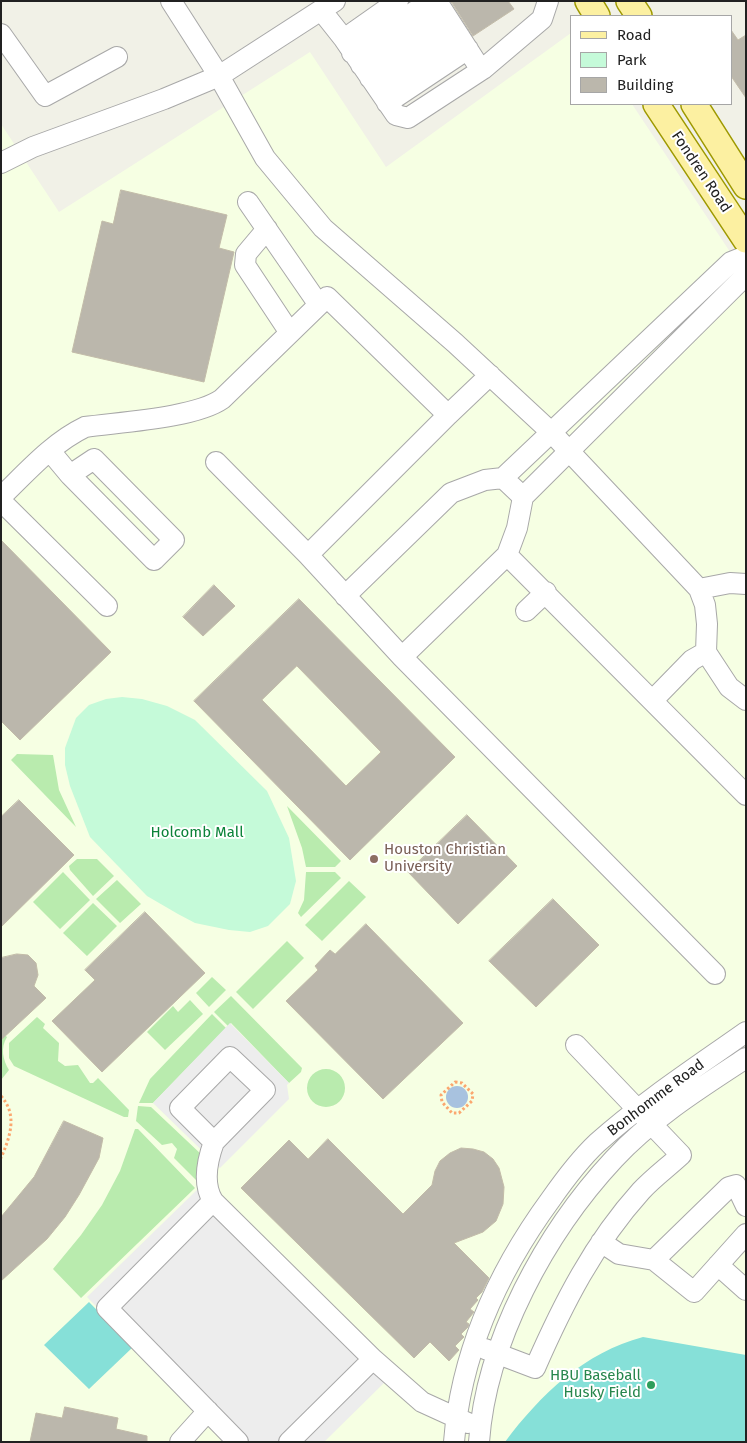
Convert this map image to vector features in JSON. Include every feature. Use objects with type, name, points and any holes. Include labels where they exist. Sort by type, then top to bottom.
[{"type":"main road","points":[[588,1],[597,15]]},
{"type":"main road","points":[[629,1],[638,15]]},
{"type":"main road","name":"Fondren Road","points":[[657,105],[746,240]]},
{"type":"main road","name":"Fondren Road","points":[[695,105],[746,186]]},
{"type":"lane","points":[[171,1],[219,76],[265,158],[323,228],[490,375],[552,433],[699,590],[705,605],[707,624],[706,652],[729,687],[746,700]]},
{"type":"lane","points":[[369,77],[398,1]]},
{"type":"lane","points":[[369,77],[458,35],[542,19],[548,1]]},
{"type":"lane","points":[[369,77],[429,2],[438,3],[458,35]]},
{"type":"lane","points":[[1,163],[33,147],[164,99],[219,76],[328,6],[369,77]]},
{"type":"lane","points":[[1,34],[45,96],[117,57]]},
{"type":"lane","points":[[369,77],[458,35]]},
{"type":"lane","points":[[248,202],[319,305]]},
{"type":"lane","points":[[267,229],[246,254],[245,264],[290,333]]},
{"type":"lane","points":[[345,596],[451,493],[485,480],[503,478],[731,262],[746,256]]},
{"type":"lane","points":[[402,657],[507,555],[518,528],[523,497],[742,278],[746,271]]},
{"type":"lane","points":[[1,497],[69,435],[85,427],[194,411],[212,406],[327,296],[448,415]]},
{"type":"lane","points":[[308,555],[490,375]]},
{"type":"lane","points":[[50,451],[70,475],[154,560],[174,540],[94,459],[70,475]]},
{"type":"lane","points":[[216,462],[308,555],[402,657],[715,974]]},
{"type":"lane","points":[[503,478],[523,497]]},
{"type":"lane","points":[[1,501],[107,606]]},
{"type":"lane","points":[[507,555],[546,592],[746,795]]},
{"type":"lane","points":[[699,590],[730,583],[746,584]]},
{"type":"lane","points":[[526,611],[546,592]]},
{"type":"lane","points":[[653,700],[692,660],[706,652]]},
{"type":"lane","name":"Bonhomme Road","points":[[454,1442],[461,1388],[474,1345],[495,1293],[533,1223],[569,1173],[596,1144],[638,1108],[746,1032]]},
{"type":"lane","points":[[474,1345],[535,1368],[558,1317],[600,1242],[642,1190],[681,1155],[653,1123],[576,1044]]},
{"type":"lane","name":"Bonhomme Road","points":[[479,1436],[497,1353],[528,1279],[571,1212],[614,1159],[653,1123],[746,1058]]},
{"type":"lane","points":[[214,1142],[207,1168],[206,1186],[213,1201],[373,1359],[422,1402],[456,1418],[479,1436]]},
{"type":"lane","points":[[654,1260],[729,1187],[736,1185],[746,1206]]},
{"type":"lane","points":[[213,1201],[107,1308],[208,1411],[232,1440]]},
{"type":"lane","points":[[600,1242],[619,1254],[654,1260],[694,1292],[746,1234]]},
{"type":"lane","points":[[718,1265],[746,1290]]},
{"type":"lane","points":[[288,1442],[373,1359]]},
{"type":"lane","points":[[180,1442],[208,1411]]},
{"type":"path","points":[[455,1082],[462,1083],[473,1094],[472,1101],[459,1113],[452,1113],[442,1102],[441,1095],[455,1082]]},
{"type":"path","points":[[1,1096],[7,1104],[12,1117],[8,1143],[1,1158]]},
{"type":"shaded area","name":"Houston Christian University","points":[[570,34],[570,105],[633,105],[746,276],[746,1442],[1,1442],[1,124],[59,212],[310,52],[386,167]]},
{"type":"shaded area","points":[[230,1023],[289,1083],[287,1085],[289,1099],[220,1168],[153,1103]]},
{"type":"shaded area","points":[[457,1086],[465,1089],[468,1097],[465,1105],[457,1108],[449,1105],[446,1097],[449,1089]]},
{"type":"shaded area","points":[[200,1187],[387,1380],[324,1442],[230,1442],[87,1297]]},
{"type":"shaded area","points":[[89,1302],[133,1347],[89,1389],[44,1345]]},
{"type":"shaded area","name":"HBU Baseball Husky Field","points":[[643,1337],[746,1355],[746,1442],[505,1442],[549,1392],[583,1364],[622,1344]]},
{"type":"green space","name":"Holcomb Mall","points":[[122,697],[142,699],[167,706],[195,720],[267,791],[289,838],[296,881],[290,904],[268,926],[250,932],[195,923],[147,896],[90,837],[70,786],[65,765],[65,748],[76,718],[89,705],[106,699]]},
{"type":"green space","points":[[17,754],[53,755],[59,790],[76,827],[11,760]]},
{"type":"green space","points":[[287,806],[341,861],[335,867],[306,867],[302,848]]},
{"type":"green space","points":[[77,859],[97,859],[114,876],[93,896],[70,870],[69,866]]},
{"type":"green space","points":[[63,872],[90,900],[60,929],[33,902]]},
{"type":"green space","points":[[306,872],[335,872],[341,878],[301,917],[298,913],[304,900]]},
{"type":"green space","points":[[117,880],[141,904],[120,923],[96,899]]},
{"type":"green space","points":[[349,881],[366,897],[322,941],[305,925]]},
{"type":"green space","points":[[93,903],[117,926],[87,956],[63,933]]},
{"type":"green space","points":[[287,941],[304,958],[253,1009],[236,992]]},
{"type":"green space","points":[[212,977],[226,990],[209,1007],[196,993]]},
{"type":"green space","points":[[231,996],[302,1068],[301,1072],[289,1083],[231,1023],[228,1026],[214,1012]]},
{"type":"green space","points":[[190,1000],[203,1014],[165,1050],[147,1032],[173,1006],[178,1012]]},
{"type":"green space","points":[[212,1014],[226,1028],[153,1103],[139,1103],[150,1079]]},
{"type":"green space","points":[[37,1017],[45,1024],[43,1028],[59,1043],[58,1061],[65,1066],[78,1065],[90,1083],[93,1083],[98,1078],[129,1110],[128,1117],[124,1117],[14,1066],[9,1058],[9,1043]]},
{"type":"green space","points":[[1,1032],[7,1037],[3,1054],[9,1070],[1,1080]]},
{"type":"green space","points":[[326,1069],[340,1074],[345,1088],[340,1102],[326,1107],[312,1102],[307,1088],[312,1074]]},
{"type":"green space","points":[[138,1106],[151,1107],[203,1156],[200,1184],[174,1158],[177,1149],[172,1143],[162,1145],[136,1121]]},
{"type":"green space","points":[[135,1129],[138,1129],[195,1188],[81,1298],[53,1269],[81,1235],[102,1205],[120,1171]]},
{"type":"building","points":[[451,1],[508,1],[514,9],[473,36]]},
{"type":"building","points":[[732,31],[738,40],[746,35],[746,98],[732,77]]},
{"type":"building","points":[[121,190],[227,215],[219,248],[234,252],[204,382],[72,352],[102,221],[113,224]]},
{"type":"building","points":[[1,540],[111,652],[20,740],[1,721]]},
{"type":"building","points":[[214,585],[235,606],[203,636],[183,617]]},
{"type":"building","points":[[299,599],[455,757],[350,860],[194,701]],"holes":[[[297,666],[381,752],[346,786],[262,700]]]},
{"type":"building","points":[[19,800],[74,855],[1,927],[1,817]]},
{"type":"building","points":[[467,815],[517,866],[458,924],[408,872]]},
{"type":"building","points":[[553,899],[599,945],[536,1007],[489,961]]},
{"type":"building","points":[[145,912],[205,973],[102,1072],[52,1021],[95,980],[85,970]]},
{"type":"building","points":[[366,924],[463,1023],[383,1099],[286,1001],[318,970],[315,966],[330,950],[335,954]]},
{"type":"building","points":[[17,954],[28,955],[36,963],[38,975],[34,986],[46,998],[1,1040],[1,958]]},
{"type":"building","points":[[64,1121],[103,1138],[99,1158],[65,1217],[47,1239],[1,1281],[1,1217],[34,1177]]},
{"type":"building","points":[[328,1139],[403,1214],[432,1185],[435,1171],[440,1161],[450,1153],[461,1148],[484,1152],[493,1159],[499,1168],[504,1187],[503,1204],[496,1221],[483,1232],[454,1243],[489,1278],[482,1292],[476,1298],[478,1300],[470,1309],[474,1312],[466,1322],[469,1324],[468,1327],[461,1334],[464,1337],[455,1346],[459,1350],[449,1361],[430,1342],[414,1358],[241,1188],[289,1140],[308,1159]]},
{"type":"building","points":[[65,1407],[118,1418],[116,1429],[147,1436],[147,1442],[30,1442],[36,1413],[62,1418]]},
{"type":"place","name":"Houston Christian University","points":[[374,859]]},
{"type":"place","name":"HBU Baseball Husky Field","points":[[651,1385]]}]
